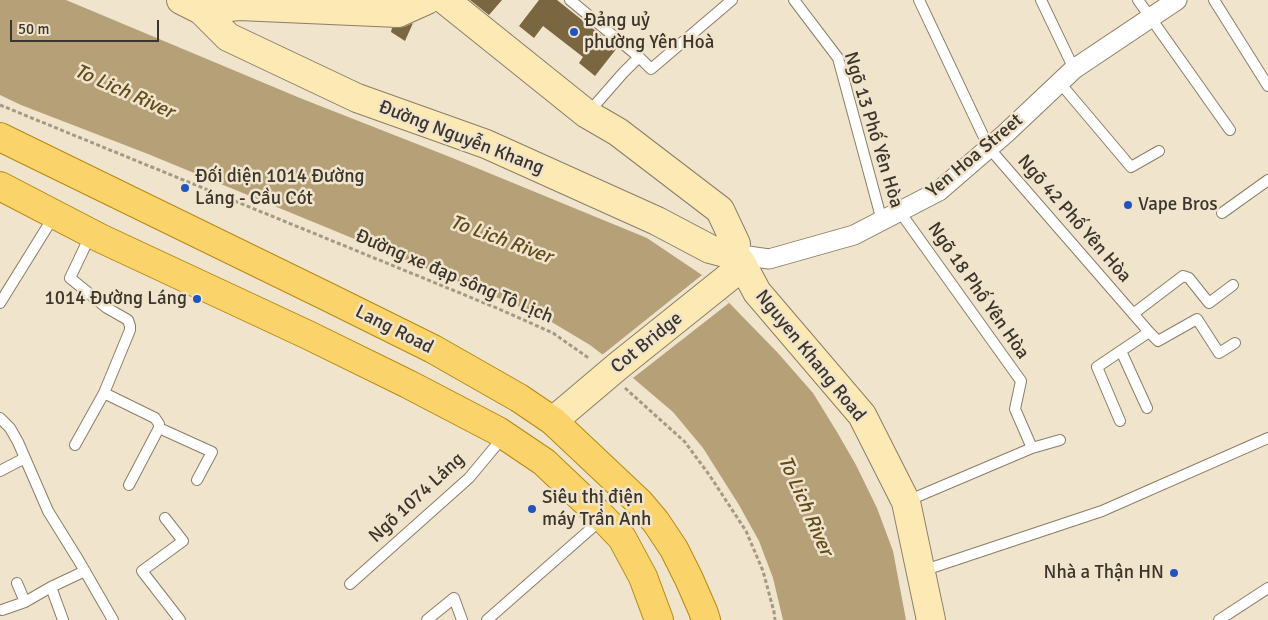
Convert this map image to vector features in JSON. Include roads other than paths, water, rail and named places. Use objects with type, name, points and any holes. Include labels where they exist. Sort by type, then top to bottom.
[{"type":"main road","name":"Đường Nguyễn Khang","points":[[191,5],[398,13],[427,0]]},
{"type":"main road","points":[[445,0],[587,114],[618,132],[720,210],[738,256]]},
{"type":"main road","name":"Đường Nguyễn Khang","points":[[191,5],[228,37],[357,98],[486,144],[657,222],[710,249],[738,256]]},
{"type":"main road","name":"Lang Road","points":[[0,138],[433,349],[519,398],[553,421],[640,503],[656,522],[674,549],[706,620]]},
{"type":"main road","points":[[0,186],[54,215],[408,384],[498,431],[544,462],[622,538],[647,586],[659,620]]},
{"type":"main road","name":"Cot Bridge","points":[[553,421],[613,370],[734,273],[738,256]]},
{"type":"main road","name":"Nguyen Khang Road","points":[[738,256],[757,292],[862,415],[906,502],[931,620]]},
{"type":"main road","points":[[308,335],[328,297]]},
{"type":"street","name":"Yen Hoa Street","points":[[738,256],[769,259],[854,235],[939,190],[989,148],[1074,69],[1177,0]]},
{"type":"lane","points":[[570,0],[651,69],[732,0]]},
{"type":"lane","name":"Ngõ 13 Phố Yên Hòa","points":[[794,0],[838,58],[882,221]]},
{"type":"lane","name":"Ngõ 42 Phố Yên Hòa","points":[[918,0],[989,148],[1150,332]]},
{"type":"lane","points":[[1041,0],[1074,69]]},
{"type":"lane","points":[[1138,0],[1230,130]]},
{"type":"lane","points":[[1214,0],[1268,86]]},
{"type":"lane","points":[[587,114],[623,72],[639,57]]},
{"type":"lane","points":[[1060,82],[1131,166],[1158,151]]},
{"type":"lane","points":[[1222,213],[1268,180]]},
{"type":"lane","name":"Ngõ 18 Phố Yên Hòa","points":[[900,212],[1021,381],[1015,409],[1032,448]]},
{"type":"lane","points":[[0,303],[54,215]]},
{"type":"lane","points":[[75,444],[104,393],[130,330],[128,320],[107,308],[70,278],[92,233]]},
{"type":"lane","points":[[1134,314],[1183,276],[1189,278],[1209,303],[1233,285]]},
{"type":"lane","points":[[1120,421],[1097,367],[1150,332],[1158,341],[1197,319],[1219,353],[1235,343]]},
{"type":"lane","points":[[1121,351],[1147,408]]},
{"type":"lane","points":[[1102,364],[1117,401]]},
{"type":"lane","points":[[104,393],[155,418],[159,424],[159,428],[130,484]]},
{"type":"lane","points":[[0,418],[10,428],[48,511],[113,620]]},
{"type":"lane","points":[[159,428],[212,452],[197,480]]},
{"type":"lane","name":"Ngõ 1074 Láng","points":[[350,584],[469,478],[505,436]]},
{"type":"lane","points":[[921,571],[1102,511],[1268,438]]},
{"type":"lane","points":[[906,502],[1032,448],[1060,440]]},
{"type":"lane","points":[[0,464],[24,455]]},
{"type":"lane","points":[[0,471],[24,455]]},
{"type":"lane","points":[[165,518],[183,541],[142,571],[180,620]]},
{"type":"lane","points":[[487,620],[603,518]]},
{"type":"lane","points":[[2,610],[25,602],[85,571]]},
{"type":"lane","points":[[17,583],[25,602]]},
{"type":"lane","points":[[51,587],[63,620]]},
{"type":"lane","points":[[1219,620],[1268,588]]},
{"type":"lane","points":[[427,620],[454,598],[462,620]]},
{"type":"water","name":"To Lich River","points":[[0,0],[66,0],[300,98],[647,238],[702,275],[777,352],[813,393],[837,432],[877,508],[893,551],[906,620],[783,620],[773,578],[759,541],[703,448],[673,412],[633,378],[590,345],[540,315],[0,95]]},
{"type":"place","name":"Đảng uỷ phường Yên Hoà","points":[[574,32]]},
{"type":"place","name":"Đối diện 1014 Đường Láng - Cầu Cót","points":[[185,188]]},
{"type":"place","name":"Vape Bros","points":[[1128,205]]},
{"type":"place","name":"1014 Đường Láng","points":[[197,299]]},
{"type":"place","name":"Siêu thị điện máy Trần Anh","points":[[532,509]]},
{"type":"place","name":"Nhà a Thận HN","points":[[1174,573]]}]
